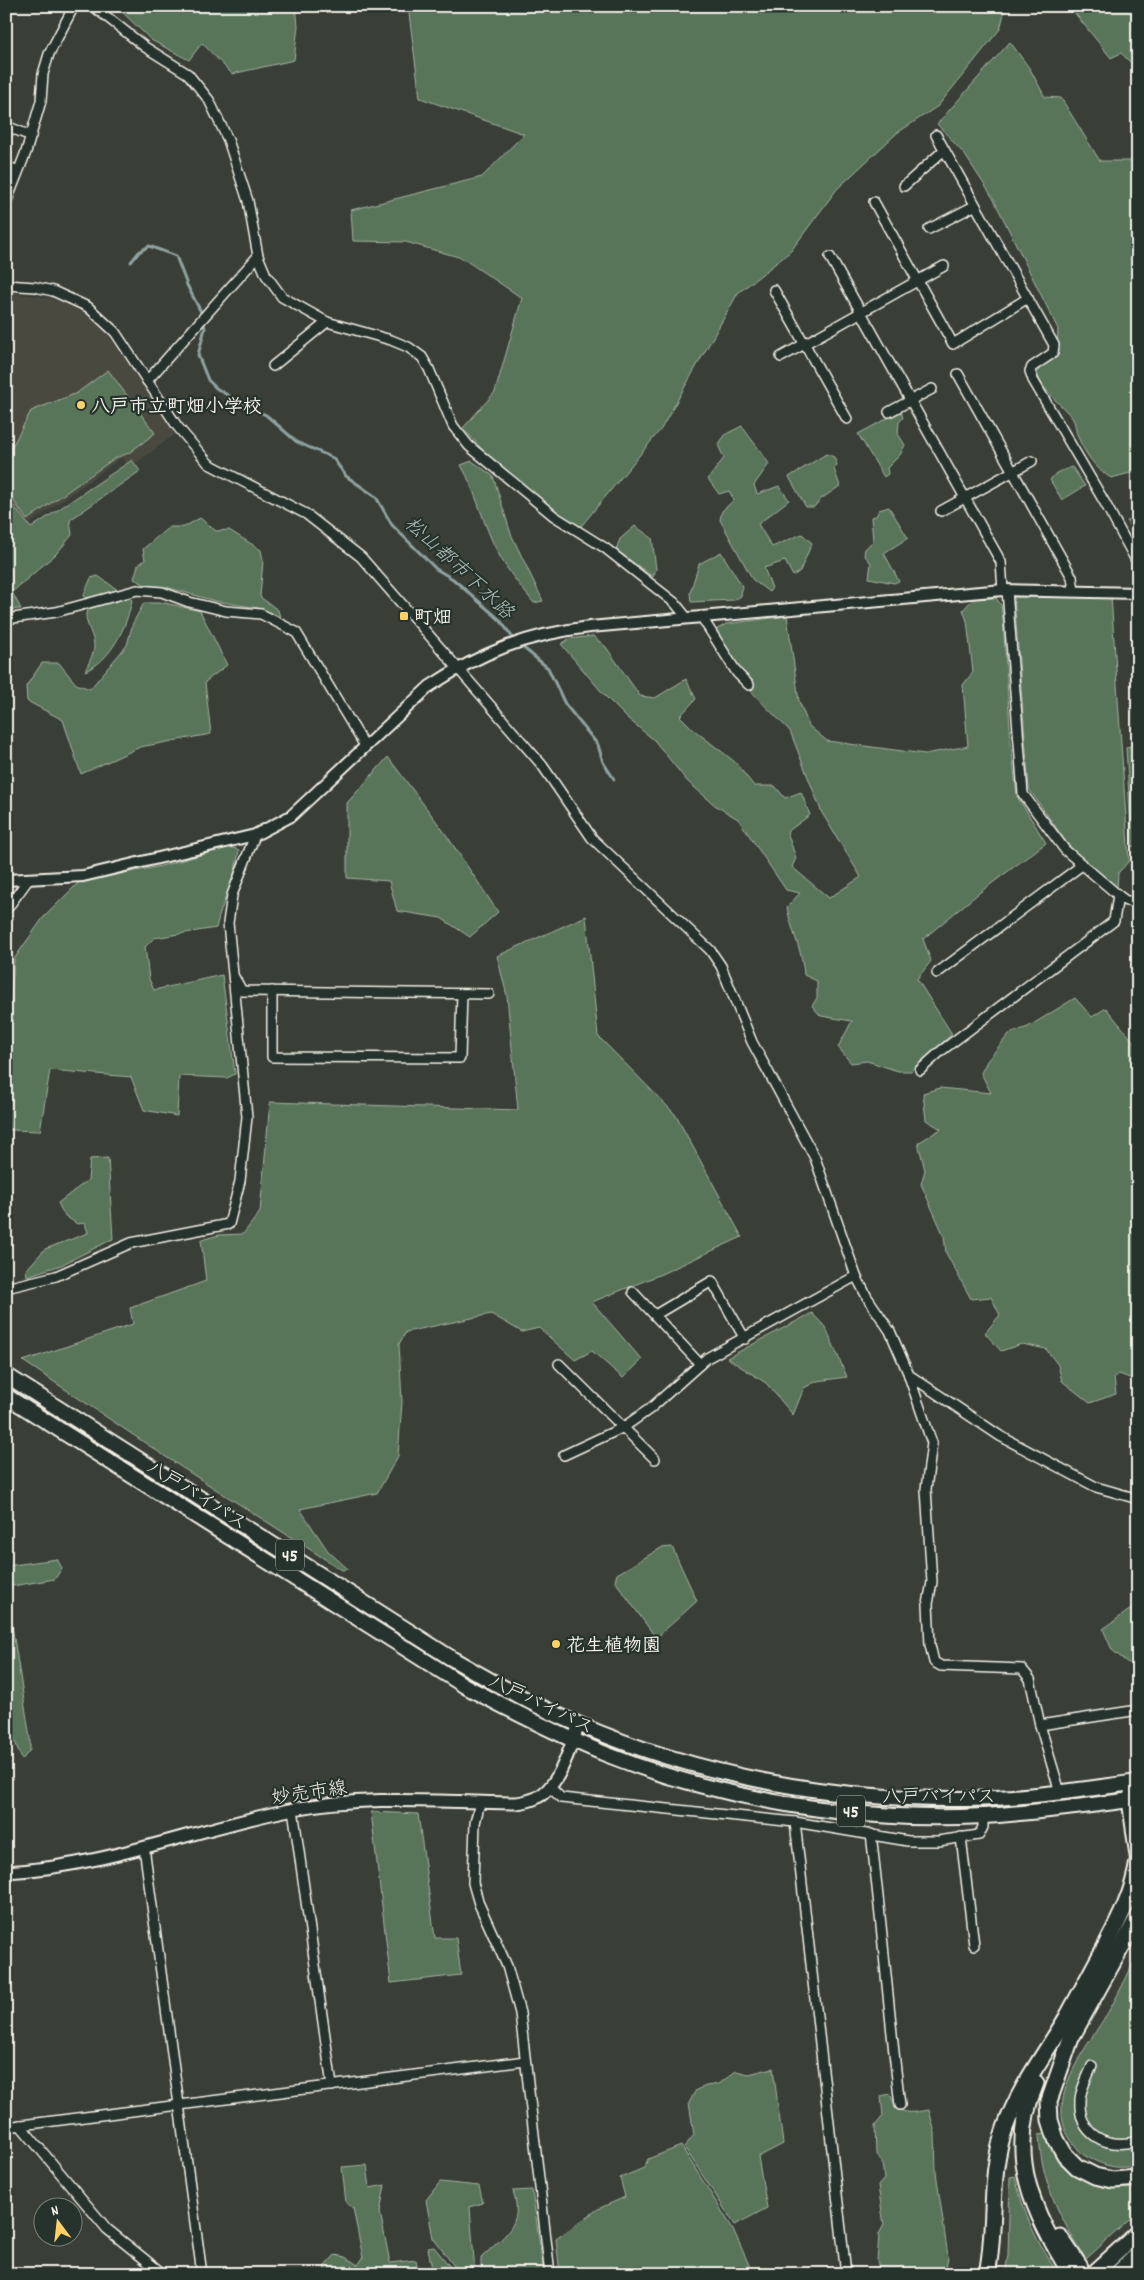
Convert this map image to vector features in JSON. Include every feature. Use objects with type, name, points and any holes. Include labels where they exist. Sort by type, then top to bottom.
[{"type":"highway","name":"八戸バイパス","points":[[6,1375],[451,1658],[517,1696],[579,1725],[653,1752],[704,1768],[838,1793],[969,1799],[1060,1792],[1137,1783]]},
{"type":"highway","name":"八戸バイパス","points":[[6,1396],[465,1686],[573,1740],[644,1767],[694,1783],[747,1795],[819,1808],[882,1814],[983,1816],[1065,1809],[1134,1800]]},
{"type":"highway","points":[[1137,1783],[1134,1800],[1138,1856]]},
{"type":"highway","points":[[1081,2271],[1046,2234],[1035,2209],[1026,2179],[1022,2153],[1023,2125],[1028,2101],[1066,2019],[1129,1900],[1135,1883],[1138,1861]]},
{"type":"highway","points":[[1081,2271],[1044,2206],[1031,2154],[1031,2128],[1036,2104],[1138,1917]]},
{"type":"highway","points":[[987,2274],[991,2256],[996,2158],[1005,2127],[1039,2060],[1066,2019]]},
{"type":"highway","points":[[1071,2038],[1049,2101],[1050,2120],[1056,2139],[1065,2154],[1078,2166],[1095,2176],[1112,2180],[1138,2178]]},
{"type":"highway","points":[[1081,2271],[1138,2233]]},
{"type":"highway","points":[[1117,2274],[1138,2254]]},
{"type":"main road","name":"妙売市線","points":[[6,1872],[42,1870],[70,1865],[144,1847],[227,1823],[335,1802],[517,1803],[536,1798],[550,1787],[556,1779],[579,1725]]},
{"type":"street","points":[[6,202],[31,136],[41,101],[43,74],[49,54],[74,6]]},
{"type":"street","points":[[93,6],[145,47],[188,74],[208,100],[228,140],[248,201],[258,256],[266,274],[282,297],[327,322],[391,340],[408,347],[422,357],[453,426],[469,446],[554,516],[604,548],[667,597],[687,618]]},
{"type":"street","points":[[6,126],[31,136]]},
{"type":"street","points":[[936,136],[1054,344],[1053,353],[1032,367],[1030,371],[1033,380],[1105,503],[1138,564]]},
{"type":"street","points":[[904,186],[943,151]]},
{"type":"street","points":[[6,166],[18,171]]},
{"type":"street","points":[[874,202],[953,344],[1028,298]]},
{"type":"street","points":[[929,230],[974,206]]},
{"type":"street","points":[[148,381],[258,256]]},
{"type":"street","points":[[830,257],[1001,562],[1023,794],[1065,850],[1118,896],[1126,901],[1138,901]]},
{"type":"street","points":[[781,357],[944,266]]},
{"type":"street","points":[[6,285],[35,287],[53,291],[88,307],[115,332],[177,426],[209,464],[306,514],[361,557],[456,669],[542,765],[592,838],[710,950],[721,966],[752,1042],[815,1158],[856,1276],[867,1297],[890,1331],[909,1375],[932,1443],[926,1489],[932,1582],[928,1604],[930,1645],[934,1662],[941,1666],[1022,1669],[1030,1679],[1040,1725],[1060,1792]]},
{"type":"street","points":[[774,290],[847,419]]},
{"type":"street","points":[[273,366],[327,322]]},
{"type":"street","points":[[958,374],[1072,577],[1074,591]]},
{"type":"street","points":[[889,412],[932,389]]},
{"type":"street","points":[[941,511],[1032,461]]},
{"type":"street","points":[[6,619],[56,612],[137,590],[162,592],[189,602],[226,611],[261,614],[296,632],[365,746]]},
{"type":"street","points":[[6,880],[83,876],[256,835],[291,816],[430,686],[456,669],[499,648],[561,630],[1005,590],[1138,593]]},
{"type":"street","points":[[701,616],[737,673],[749,685]]},
{"type":"street","points":[[6,1288],[56,1276],[130,1243],[229,1224],[240,1180],[246,1117],[228,923],[232,895],[256,835]]},
{"type":"street","points":[[937,973],[1082,865]]},
{"type":"street","points":[[6,910],[28,880]]},
{"type":"street","points":[[920,1070],[941,1051],[1114,921],[1118,896]]},
{"type":"street","points":[[233,975],[242,991],[489,994]]},
{"type":"street","points":[[272,991],[272,1057],[460,1058],[462,994]]},
{"type":"street","points":[[564,1455],[624,1427],[651,1408],[708,1358],[856,1276]]},
{"type":"street","points":[[655,1315],[712,1281],[745,1339]]},
{"type":"street","points":[[634,1292],[700,1364]]},
{"type":"street","points":[[559,1364],[655,1459]]},
{"type":"street","points":[[909,1375],[1000,1436],[1096,1487],[1135,1498],[1138,1488]]},
{"type":"street","points":[[1040,1725],[1138,1710]]},
{"type":"street","points":[[550,1787],[561,1798],[795,1822],[908,1841],[938,1841],[979,1835],[983,1827],[983,1816]]},
{"type":"street","points":[[480,1802],[475,1823],[473,1883],[478,1904],[507,1966],[520,2013],[550,2274]]},
{"type":"street","points":[[293,1809],[332,2086]]},
{"type":"street","points":[[795,1822],[846,2274]]},
{"type":"street","points":[[871,1834],[886,1989],[900,2105]]},
{"type":"street","points":[[961,1838],[974,1945]]},
{"type":"street","points":[[144,1847],[202,2274]]},
{"type":"street","points":[[6,2127],[525,2061]]},
{"type":"street","points":[[1092,2066],[1080,2096],[1080,2110],[1086,2124],[1094,2137],[1107,2143],[1124,2144],[1138,2141]]},
{"type":"street","points":[[20,2125],[107,2229],[163,2274]]},
{"type":"shaded area","name":"八戸市立町畑小学校","points":[[6,292],[48,298],[71,304],[86,313],[109,335],[175,434],[131,467],[121,458],[18,532],[6,515]]},
{"type":"green space","points":[[116,6],[296,6],[298,26],[294,60],[232,74],[202,43],[189,60],[151,40]]},
{"type":"green space","points":[[408,6],[1006,6],[1000,29],[938,106],[897,133],[837,189],[790,252],[738,293],[661,429],[578,530],[487,455],[463,428],[495,392],[522,298],[462,258],[406,242],[353,241],[351,210],[482,177],[524,134],[420,98]]},
{"type":"green space","points":[[1069,6],[1138,6],[1138,70],[1121,53],[1111,58]]},
{"type":"green space","points":[[1010,42],[1030,69],[1045,97],[1061,98],[1100,161],[1138,161],[1138,423],[1136,424],[1138,471],[1111,478],[1100,470],[1084,449],[1077,435],[1073,419],[1043,386],[1037,373],[1057,353],[1058,329],[993,198],[965,155],[937,124]]},
{"type":"green space","points":[[108,370],[155,433],[129,453],[115,458],[27,520],[6,490],[6,458],[31,411],[77,393]]},
{"type":"green space","points":[[901,411],[903,418],[899,422],[898,434],[905,445],[900,455],[887,468],[888,474],[884,477],[858,434]]},
{"type":"green space","points":[[742,426],[769,464],[754,485],[757,494],[779,486],[789,500],[758,524],[772,547],[802,534],[812,543],[800,571],[793,576],[785,561],[764,568],[772,588],[769,592],[753,580],[720,520],[722,511],[734,500],[729,491],[719,494],[708,479],[724,458],[718,445],[726,434]]},
{"type":"green space","points":[[826,454],[834,457],[837,465],[834,469],[840,486],[821,499],[814,507],[806,507],[789,477]]},
{"type":"green space","points":[[132,460],[140,471],[70,520],[72,535],[56,554],[12,592],[21,609],[6,610],[6,496],[31,528]]},
{"type":"green space","points":[[472,461],[493,476],[511,534],[543,601],[534,603],[510,573],[498,553],[461,465]]},
{"type":"green space","points":[[1072,467],[1085,486],[1062,500],[1050,480],[1056,473]]},
{"type":"green space","points":[[889,507],[908,538],[884,553],[899,581],[894,583],[869,578],[871,563],[864,555],[865,549],[873,541],[871,517],[876,516],[879,510]]},
{"type":"green space","points":[[200,518],[216,531],[229,530],[261,550],[263,560],[260,597],[278,610],[280,617],[258,608],[215,601],[166,587],[146,585],[134,579],[138,565],[145,560],[143,549],[169,527],[184,527]]},
{"type":"green space","points":[[1138,520],[1138,543],[1127,521]]},
{"type":"green space","points":[[635,526],[652,538],[656,569],[653,577],[616,550],[620,539]]},
{"type":"green space","points":[[721,552],[742,586],[741,596],[734,600],[691,602],[690,593],[699,564]]},
{"type":"green space","points":[[98,576],[132,600],[126,621],[116,642],[103,659],[85,671],[92,657],[94,644],[86,617],[88,611],[84,594],[91,578]]},
{"type":"green space","points":[[1111,596],[1129,861],[1118,873],[1117,889],[1069,846],[1029,789],[1014,597]]},
{"type":"green space","points":[[996,598],[1001,605],[1003,619],[1011,743],[1017,796],[1046,843],[979,893],[923,939],[931,961],[917,979],[952,1034],[911,1071],[898,1071],[867,1061],[851,1063],[838,1047],[852,1021],[821,1016],[812,1006],[817,998],[817,981],[804,975],[787,907],[800,893],[786,890],[738,819],[716,806],[687,781],[654,740],[627,718],[606,697],[561,644],[569,639],[593,636],[606,647],[640,696],[655,698],[686,679],[696,699],[680,716],[694,730],[735,762],[754,786],[775,786],[785,798],[801,792],[810,815],[787,832],[796,858],[792,867],[829,898],[861,877],[822,813],[790,731],[737,677],[709,634],[726,624],[787,616],[799,701],[809,726],[827,741],[925,754],[968,746],[963,685],[973,672],[967,621],[963,610],[973,599]]},
{"type":"green space","points":[[144,603],[165,603],[200,611],[227,665],[205,682],[211,734],[140,747],[81,774],[63,720],[27,701],[26,686],[42,663],[59,663],[76,684],[90,689],[127,645],[133,623]]},
{"type":"green space","points":[[1138,745],[1138,847],[1136,848],[1132,846],[1126,747]]},
{"type":"green space","points":[[388,757],[445,833],[498,912],[470,937],[441,918],[397,911],[389,881],[347,878],[347,803]]},
{"type":"green space","points":[[230,847],[239,850],[216,928],[154,938],[145,947],[149,979],[154,990],[222,975],[235,1074],[227,1078],[179,1076],[177,1116],[144,1110],[131,1077],[50,1070],[40,1131],[10,1130],[6,1087],[7,1043],[14,959],[43,918],[79,882],[161,866]]},
{"type":"green space","points":[[586,916],[598,1036],[675,1114],[742,1237],[659,1275],[592,1302],[642,1360],[623,1378],[592,1351],[575,1360],[539,1328],[522,1332],[491,1314],[406,1332],[399,1344],[402,1402],[398,1456],[377,1493],[300,1509],[328,1551],[348,1569],[342,1570],[178,1465],[23,1361],[133,1324],[130,1308],[206,1281],[201,1240],[219,1235],[243,1234],[260,1212],[270,1102],[518,1110],[507,996],[497,956]]},
{"type":"green space","points":[[1075,998],[1092,1017],[1106,1008],[1138,1047],[1138,1381],[1119,1374],[1114,1377],[1116,1394],[1090,1403],[1062,1381],[1058,1365],[1046,1349],[1022,1344],[1001,1351],[985,1333],[1000,1315],[991,1297],[971,1299],[946,1253],[944,1236],[921,1184],[925,1170],[918,1143],[941,1129],[926,1120],[923,1093],[940,1088],[991,1093],[981,1073],[987,1061],[1009,1034],[1028,1027]]},
{"type":"green space","points":[[108,1158],[113,1239],[61,1265],[27,1276],[26,1270],[45,1249],[88,1233],[85,1223],[77,1224],[64,1215],[58,1203],[88,1180],[90,1159]]},
{"type":"green space","points":[[812,1313],[826,1328],[847,1377],[817,1381],[804,1388],[793,1415],[766,1383],[727,1358]]},
{"type":"green space","points":[[672,1547],[697,1601],[656,1638],[615,1581],[617,1574],[661,1548]]},
{"type":"green space","points":[[57,1559],[62,1568],[55,1579],[6,1587],[6,1566]]},
{"type":"green space","points":[[6,1588],[30,1738],[30,1750],[22,1760],[14,1739],[6,1728]]},
{"type":"green space","points":[[1138,1604],[1138,1660],[1128,1663],[1112,1650],[1103,1629]]},
{"type":"green space","points":[[371,1812],[418,1814],[435,1938],[456,1938],[461,1975],[391,1983]]},
{"type":"green space","points":[[1138,1954],[1138,2164],[1118,2167],[1100,2163],[1081,2153],[1065,2128],[1062,2110],[1064,2092],[1071,2074],[1080,2056],[1110,2009]]},
{"type":"green space","points":[[773,2068],[783,2144],[758,2157],[767,2208],[735,2225],[684,2147],[694,2135],[689,2103],[696,2090],[719,2084],[736,2071],[749,2074]]},
{"type":"green space","points":[[890,2094],[897,2107],[905,2112],[929,2110],[935,2133],[936,2172],[948,2257],[946,2268],[938,2273],[880,2274],[877,2261],[879,2234],[884,2225],[878,2186],[884,2179],[882,2162],[876,2153],[875,2126],[883,2116],[881,2096]]},
{"type":"green space","points":[[1046,2134],[1062,2160],[1082,2178],[1107,2188],[1138,2187],[1138,2212],[1086,2259],[1068,2230],[1048,2185],[1039,2135]]},
{"type":"green space","points":[[681,2146],[733,2229],[753,2274],[560,2274],[556,2239],[598,2209],[625,2197],[620,2178],[644,2168],[648,2159]]},
{"type":"green space","points":[[367,2165],[370,2188],[385,2185],[380,2212],[390,2263],[416,2260],[419,2274],[326,2274],[324,2267],[335,2255],[345,2257],[358,2265],[363,2258],[353,2208],[346,2203],[342,2167]]},
{"type":"green space","points":[[1015,2176],[1032,2228],[1044,2252],[1059,2274],[1005,2274],[1008,2255],[1010,2177]]},
{"type":"green space","points":[[440,2182],[479,2186],[483,2203],[470,2207],[475,2274],[460,2274],[433,2238],[426,2200]]},
{"type":"green space","points":[[532,2190],[544,2274],[481,2274],[481,2258],[504,2236],[514,2222],[516,2203],[513,2191]]},
{"type":"green space","points":[[434,2247],[456,2274],[433,2274],[428,2248]]},
{"type":"waterway","name":"松山都市下水路","points":[[131,262],[139,252],[149,246],[176,256],[187,285],[201,312],[205,328],[198,355],[208,380],[216,388],[242,404],[266,415],[297,442],[333,458],[346,476],[376,497],[392,525],[436,569],[453,579],[500,620],[515,641]]},
{"type":"waterway","points":[[520,645],[548,668],[565,704],[598,745],[603,762],[614,779]]},
{"type":"place","name":"八戸市立町畑小学校","points":[[81,405]]},
{"type":"place","name":"町畑","points":[[404,616]]},
{"type":"place","name":"花生植物園","points":[[556,1644]]}]
